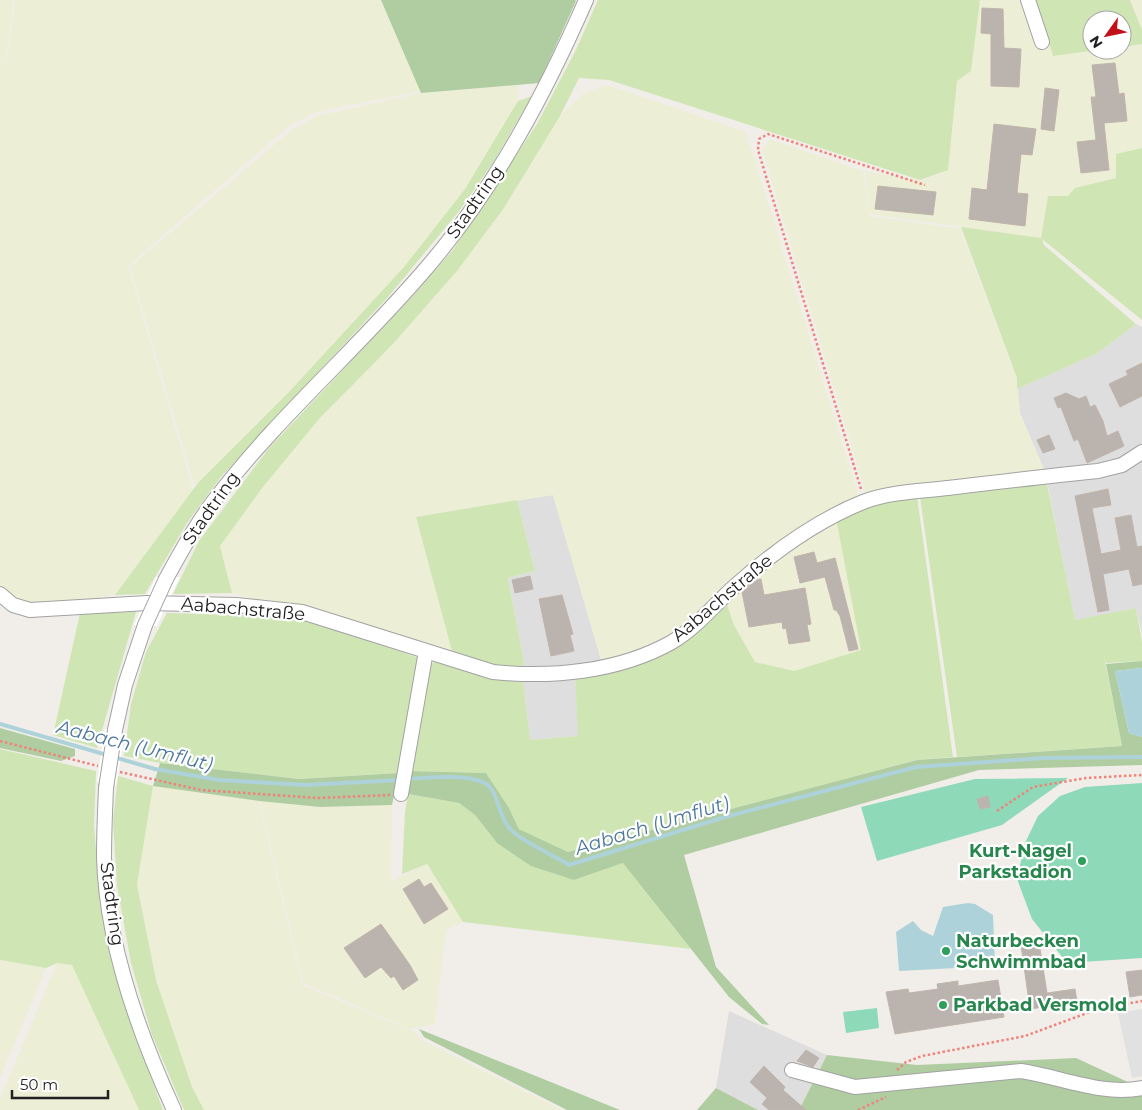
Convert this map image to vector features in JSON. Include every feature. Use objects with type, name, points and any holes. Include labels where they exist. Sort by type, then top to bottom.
[{"type":"street","name":"Stadtring","points":[[174,1110],[154,1067],[134,1011],[118,951],[104,858],[106,788],[115,730],[125,685],[145,625],[166,579],[206,512],[245,462],[430,264],[496,173],[556,68],[586,0]]},
{"type":"street","points":[[1028,0],[1042,42]]},
{"type":"street","name":"Aabachstraße","points":[[0,594],[13,605],[30,610],[147,603],[236,605],[302,612],[493,672],[521,675],[570,672],[610,666],[646,654],[673,642],[694,626],[734,587],[776,553],[828,518],[865,501],[905,493],[1098,471],[1122,465],[1142,452]]},
{"type":"street","points":[[402,790],[426,652]]},
{"type":"street","points":[[792,1070],[850,1086],[1021,1071],[1045,1074],[1105,1089],[1127,1091],[1142,1088]]},
{"type":"path","points":[[865,501],[758,150],[759,139],[768,134],[925,185]]},
{"type":"path","points":[[0,741],[104,768]]},
{"type":"path","points":[[113,770],[201,790],[318,798],[377,797],[402,790]]},
{"type":"path","points":[[997,811],[1033,787],[1086,778],[1142,775]]},
{"type":"path","points":[[858,1110],[885,1098],[892,1090],[898,1068],[906,1062],[922,1056],[1025,1036],[1098,1009],[1142,1001]]},
{"type":"shaded area","points":[[1136,324],[1142,327],[1142,635],[1136,608],[1075,621],[1045,472],[1020,413],[1017,389],[1098,353]]},
{"type":"shaded area","points":[[553,495],[602,663],[522,670],[524,663],[508,578],[535,571],[517,500]]},
{"type":"shaded area","points":[[575,676],[579,736],[530,740],[523,680]]},
{"type":"shaded area","points":[[1142,1009],[1142,1076],[1132,1078],[1118,1013]]},
{"type":"shaded area","points":[[729,1011],[827,1055],[799,1110],[758,1110],[716,1088]]},
{"type":"green space","points":[[0,0],[13,0],[7,54],[0,60]]},
{"type":"green space","points":[[15,0],[381,0],[421,91],[316,112],[290,125],[128,266],[193,490],[115,595],[49,605],[28,604],[16,599],[0,588],[0,61],[8,54]]},
{"type":"green space","points":[[381,0],[576,1],[539,83],[421,93]]},
{"type":"green space","points":[[598,0],[980,0],[971,71],[957,81],[948,170],[920,180],[609,80],[579,78],[560,116],[504,208],[457,271],[392,345],[319,419],[263,487],[220,546],[232,593],[173,594],[199,541],[269,448],[412,297],[453,250],[537,124],[575,52]]},
{"type":"green space","points":[[980,0],[1033,0],[1054,56],[1082,52],[1082,60],[1132,60],[1132,46],[1142,44],[1142,148],[1116,154],[1116,178],[1075,188],[1041,238],[869,214],[865,171],[922,181],[948,170],[957,81],[971,71]]},
{"type":"green space","points":[[1036,0],[1130,0],[1142,30],[1142,44],[1132,46],[1132,10],[1082,10],[1082,52],[1053,56]]},
{"type":"green space","points":[[1130,0],[1142,0],[1142,30]]},
{"type":"green space","points":[[519,85],[518,101],[465,189],[404,267],[289,392],[198,483],[194,484],[130,267],[293,129],[317,116],[421,93]]},
{"type":"green space","points":[[607,85],[746,132],[859,497],[655,647],[602,663],[553,495],[416,517],[453,655],[232,593],[220,546],[263,487],[319,419],[392,345],[457,271],[504,208],[560,116],[584,93]]},
{"type":"green space","points":[[532,96],[494,161],[460,210],[388,297],[220,478],[187,523],[145,594],[115,595],[198,483],[289,392],[404,267],[465,189],[518,101]]},
{"type":"green space","points":[[770,139],[863,171],[869,216],[960,229],[1017,378],[1020,413],[1045,472],[867,497],[762,149]]},
{"type":"green space","points":[[1142,148],[1142,320],[1042,239],[1044,245],[1136,324],[1098,353],[1017,389],[1017,378],[961,227],[1041,238],[1048,196],[1068,196],[1075,188],[1116,178],[1116,154]]},
{"type":"green space","points":[[1047,484],[1075,620],[1136,608],[1142,642],[1142,661],[1106,663],[1104,656],[1122,746],[957,757],[920,497]]},
{"type":"green space","points":[[917,496],[953,757],[917,760],[568,852],[519,829],[509,808],[486,773],[410,771],[427,665],[441,660],[523,680],[530,740],[578,736],[575,676],[631,662],[725,599],[734,625],[755,662],[794,671],[861,650],[836,518],[877,503]]},
{"type":"green space","points":[[517,500],[535,571],[508,578],[524,663],[522,670],[503,669],[453,655],[416,517]]},
{"type":"green space","points":[[836,518],[862,650],[794,671],[755,662],[734,625],[725,599],[785,551]]},
{"type":"green space","points":[[136,612],[97,748],[53,735],[80,613]]},
{"type":"green space","points":[[167,613],[304,617],[421,659],[399,773],[299,779],[160,763],[124,756],[131,704],[146,652]]},
{"type":"green space","points":[[1142,661],[1142,668],[1115,671],[1129,733],[1142,737],[1142,765],[979,770],[684,855],[716,967],[769,1025],[762,1024],[729,997],[623,863],[574,880],[531,866],[497,843],[475,815],[459,803],[408,794],[410,771],[486,773],[509,808],[519,829],[568,852],[917,760],[1122,746],[1106,664]]},
{"type":"green space","points":[[0,728],[75,749],[75,756],[61,761],[0,748]]},
{"type":"green space","points":[[0,749],[96,771],[94,825],[100,904],[126,1008],[163,1110],[139,1110],[72,965],[57,963],[46,968],[0,960]]},
{"type":"green space","points":[[160,763],[299,779],[399,773],[392,805],[320,807],[259,801],[153,786]]},
{"type":"green space","points":[[118,776],[153,786],[137,885],[156,980],[192,1087],[204,1110],[184,1110],[152,1035],[131,963],[117,886],[113,821]]},
{"type":"green space","points":[[1068,778],[1002,825],[877,861],[861,807],[975,779]]},
{"type":"green space","name":"Kurt-Nagel Parkstadion","points":[[1142,783],[1142,958],[1067,963],[1032,919],[1017,879],[1025,843],[1038,816],[1060,796],[1085,787]]},
{"type":"green space","points":[[153,786],[259,801],[302,985],[415,1032],[421,1040],[562,1110],[204,1110],[192,1087],[156,980],[137,885]]},
{"type":"green space","points":[[408,794],[459,803],[475,815],[497,843],[574,880],[623,863],[691,949],[463,922],[427,864],[402,874],[405,812]]},
{"type":"green space","points":[[260,801],[320,807],[392,805],[391,882],[426,864],[463,922],[446,930],[435,1024],[410,1029],[303,983]]},
{"type":"green space","points":[[0,960],[46,968],[0,1078]]},
{"type":"green space","points":[[57,963],[72,965],[139,1110],[0,1110],[0,1099]]},
{"type":"green space","points":[[877,1008],[879,1028],[846,1033],[843,1012]]},
{"type":"green space","points":[[419,1029],[620,1110],[567,1110],[424,1037]]},
{"type":"green space","points":[[827,1055],[917,1065],[1076,1058],[1130,1083],[1142,1081],[1142,1110],[799,1110]]},
{"type":"green space","points":[[716,1088],[758,1110],[697,1110]]},
{"type":"water","points":[[1142,668],[1142,737],[1129,733],[1115,671]]},
{"type":"water","name":"Naturbecken Schwimmbad","points":[[968,903],[975,904],[993,915],[995,966],[899,971],[896,932],[913,921],[921,930],[933,936],[943,907]]},
{"type":"pier","points":[[156,577],[180,577],[157,626],[134,625]]},
{"type":"pier","points":[[105,729],[125,734],[116,785],[97,781]]},
{"type":"building","points":[[982,8],[1003,9],[1004,48],[1021,49],[1019,87],[991,86],[991,34],[981,33]]},
{"type":"building","points":[[1115,63],[1119,94],[1124,93],[1127,121],[1104,123],[1109,170],[1081,173],[1077,142],[1096,140],[1091,97],[1096,97],[1092,65]]},
{"type":"building","points":[[1045,88],[1059,90],[1054,131],[1041,129]]},
{"type":"building","points":[[994,124],[1036,129],[1032,155],[1021,154],[1017,193],[1028,194],[1025,226],[969,219],[972,188],[987,190]]},
{"type":"building","points":[[878,186],[936,192],[933,215],[875,209]]},
{"type":"building","points":[[1142,363],[1142,396],[1120,407],[1109,384],[1128,375],[1126,371]]},
{"type":"building","points":[[1066,393],[1079,399],[1086,396],[1090,407],[1095,405],[1103,421],[1107,436],[1118,431],[1124,446],[1087,463],[1078,439],[1074,441],[1061,407],[1058,408],[1054,398]]},
{"type":"building","points":[[1049,435],[1055,449],[1043,453],[1037,440]]},
{"type":"building","points":[[1108,489],[1111,505],[1092,508],[1101,554],[1121,550],[1115,518],[1131,515],[1137,547],[1142,546],[1142,584],[1133,586],[1129,569],[1103,574],[1109,610],[1098,612],[1075,496]]},
{"type":"building","points":[[814,552],[817,563],[835,558],[858,649],[849,651],[840,616],[834,610],[825,577],[800,583],[794,557]]},
{"type":"building","points":[[530,576],[533,589],[515,593],[512,580]]},
{"type":"building","points":[[761,579],[764,595],[805,588],[811,624],[807,625],[810,641],[789,644],[786,628],[783,629],[782,622],[749,627],[742,592],[755,580]]},
{"type":"building","points":[[562,595],[573,634],[570,635],[574,651],[551,656],[539,599]]},
{"type":"building","points":[[988,796],[990,807],[980,809],[977,799]]},
{"type":"building","points":[[419,879],[424,887],[431,883],[448,909],[424,924],[403,889]]},
{"type":"building","points":[[381,924],[410,965],[418,980],[403,990],[394,976],[391,978],[381,967],[365,978],[344,948]]},
{"type":"building","points":[[1039,942],[1047,993],[1075,989],[1077,1002],[1030,1009],[1021,945]]},
{"type":"building","points":[[1142,970],[1142,995],[1130,997],[1126,972]]},
{"type":"building","name":"Parkbad Versmold","points":[[998,980],[1004,1017],[895,1034],[886,992],[908,989],[909,993],[938,989],[937,984],[958,981],[958,986]]},
{"type":"building","points":[[806,1050],[819,1058],[813,1067],[797,1061]]},
{"type":"building","points":[[764,1066],[785,1087],[783,1090],[806,1110],[769,1110],[762,1104],[767,1098],[750,1082]]},
{"type":"waterway","name":"Aabach (Umflut)","points":[[0,724],[155,769],[219,780],[306,785],[400,780]]},
{"type":"waterway","name":"Aabach (Umflut)","points":[[407,779],[451,777],[474,779],[483,782],[493,791],[503,818],[510,829],[529,843],[569,865],[725,817],[916,767],[1043,758],[1142,757]]},
{"type":"place","name":"Kurt-Nagel Parkstadion","points":[[1082,861]]},
{"type":"place","name":"Naturbecken Schwimmbad","points":[[946,951]]},
{"type":"place","name":"Parkbad Versmold","points":[[943,1005]]}]
